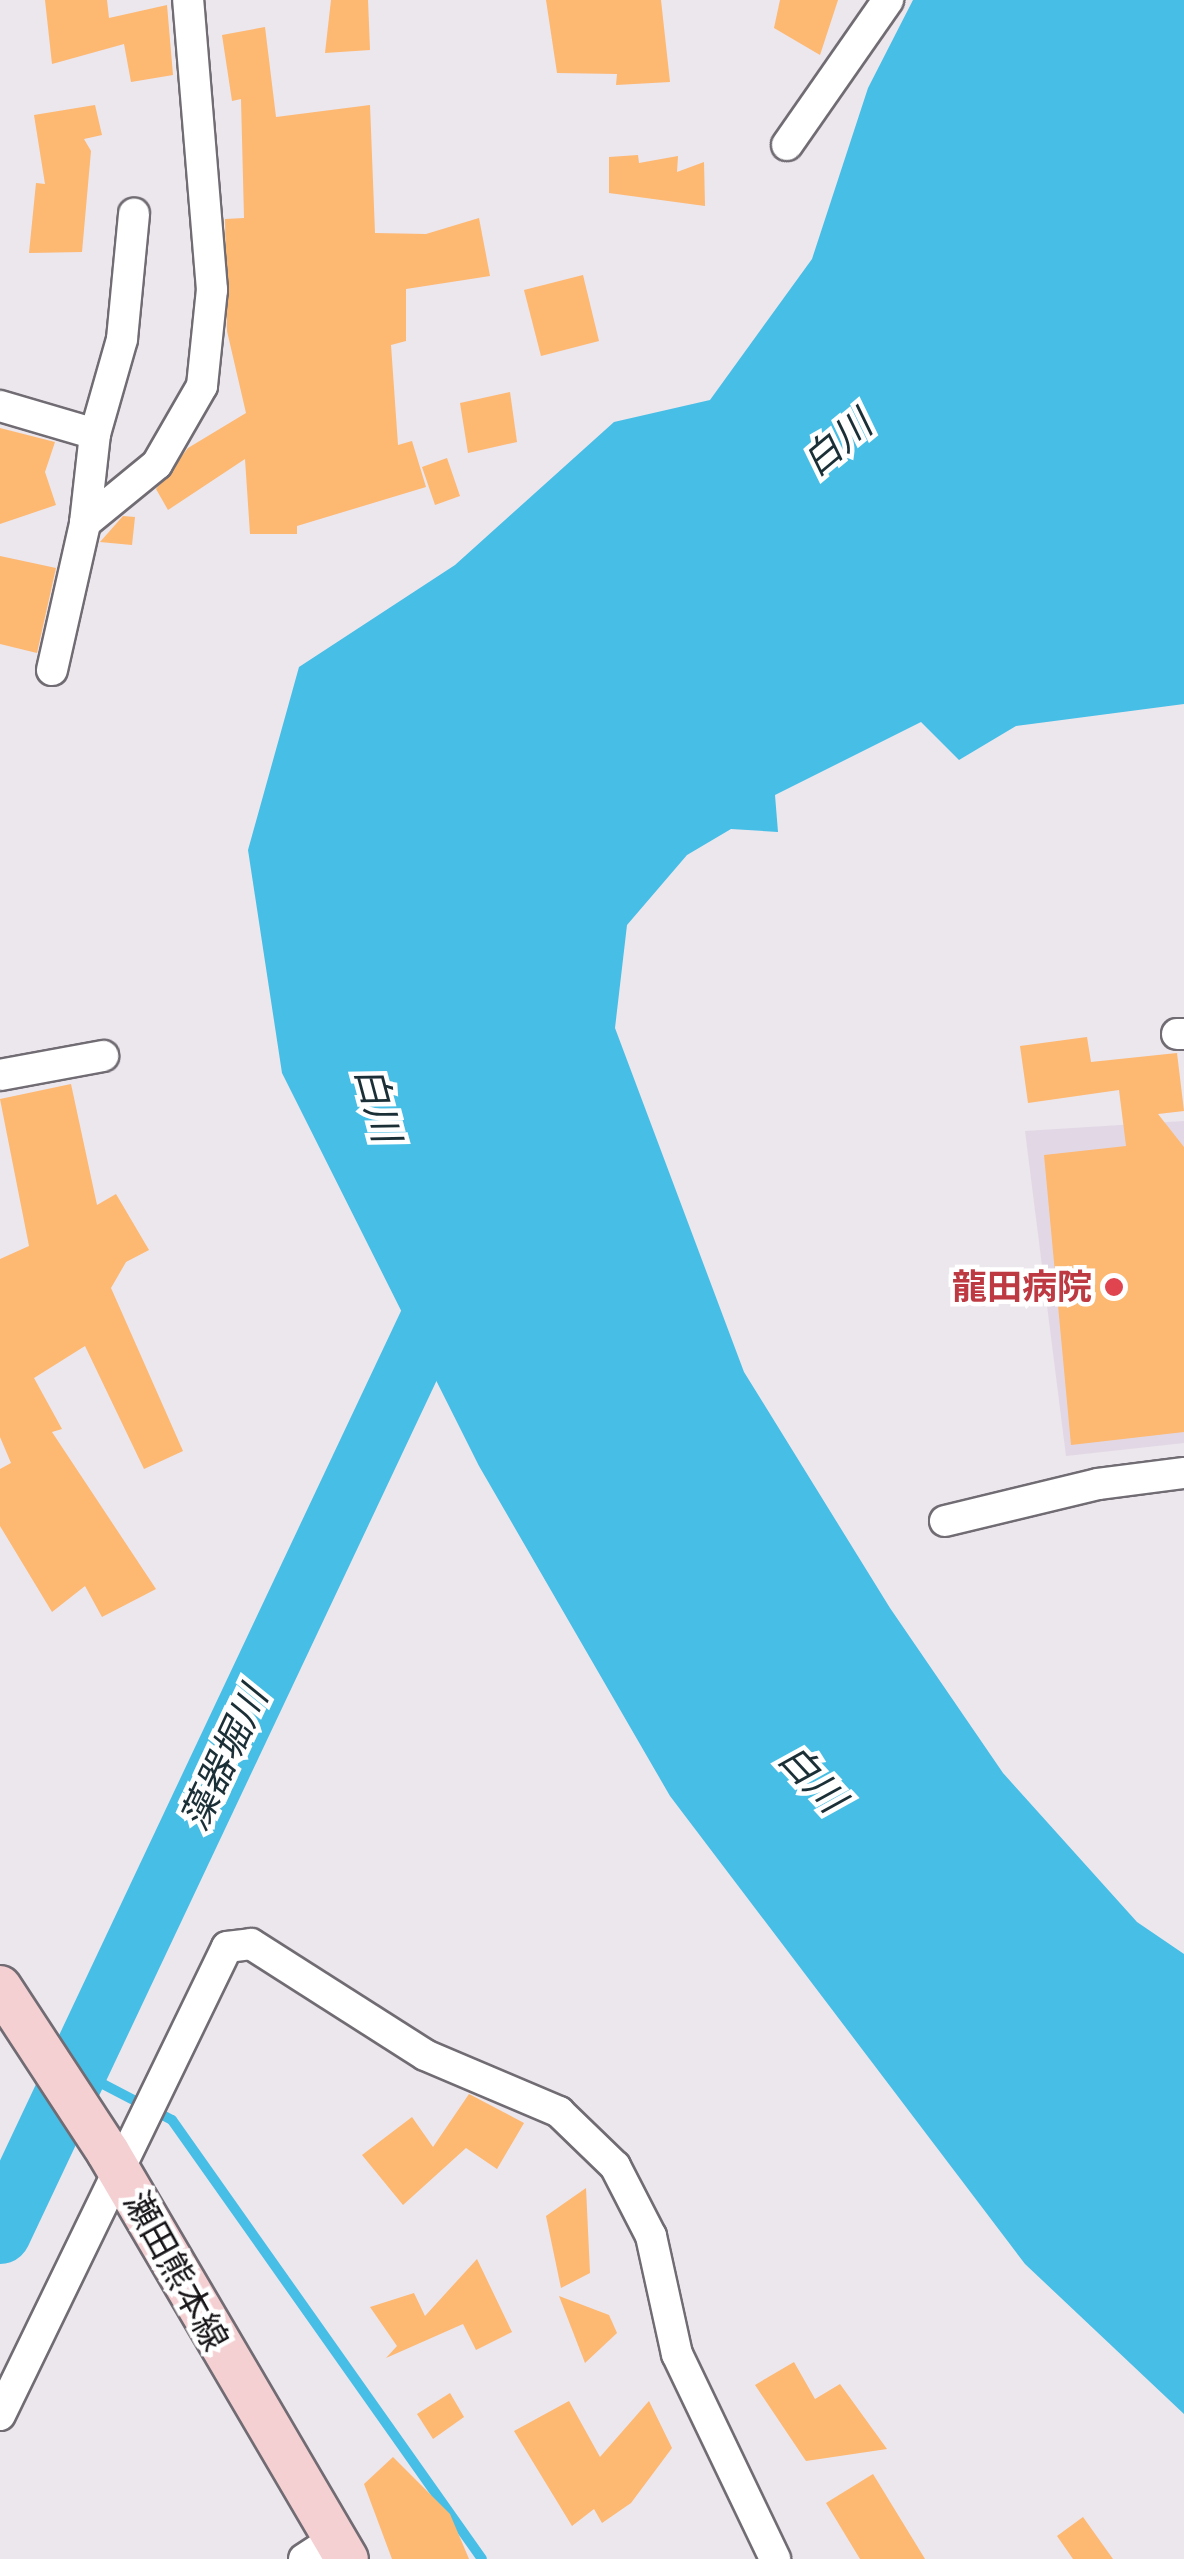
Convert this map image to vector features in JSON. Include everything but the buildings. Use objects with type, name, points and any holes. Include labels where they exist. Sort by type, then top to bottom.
[{"type":"main road","name":"瀬田熊本線","points":[[0,1987],[113,2161],[329,2552]]},
{"type":"street","points":[[86,522],[157,464],[202,386],[212,290],[188,0]]},
{"type":"street","points":[[787,145],[888,0]]},
{"type":"street","points":[[52,670],[86,522],[95,434],[122,340],[134,214]]},
{"type":"street","points":[[0,406],[95,434]]},
{"type":"street","points":[[0,1075],[103,1056]]},
{"type":"street","points":[[945,1522],[1098,1484],[1184,1473]]},
{"type":"street","points":[[0,2416],[113,2161],[227,1947],[251,1944],[277,1954],[426,2055],[559,2112],[615,2166],[651,2236],[677,2354],[776,2559]]},
{"type":"shaded area","name":"龍田病院","points":[[1184,1121],[1184,1443],[1066,1456],[1025,1131]]},
{"type":"water","name":"白川","points":[[913,0],[1184,0],[1184,704],[1016,726],[959,760],[921,722],[775,795],[778,832],[731,829],[687,855],[627,925],[615,1028],[744,1372],[890,1608],[1003,1773],[1137,1922],[1184,1954],[1184,2414],[1025,2264],[670,1796],[479,1466],[282,1073],[248,850],[299,667],[455,565],[614,422],[710,400],[812,259],[868,88]]},
{"type":"waterway","name":"藻器堀川","points":[[0,2233],[448,1284]]},
{"type":"waterway","points":[[99,2082],[172,2120],[482,2559]]},
{"type":"place","name":"龍田病院","points":[[1114,1287]]}]
